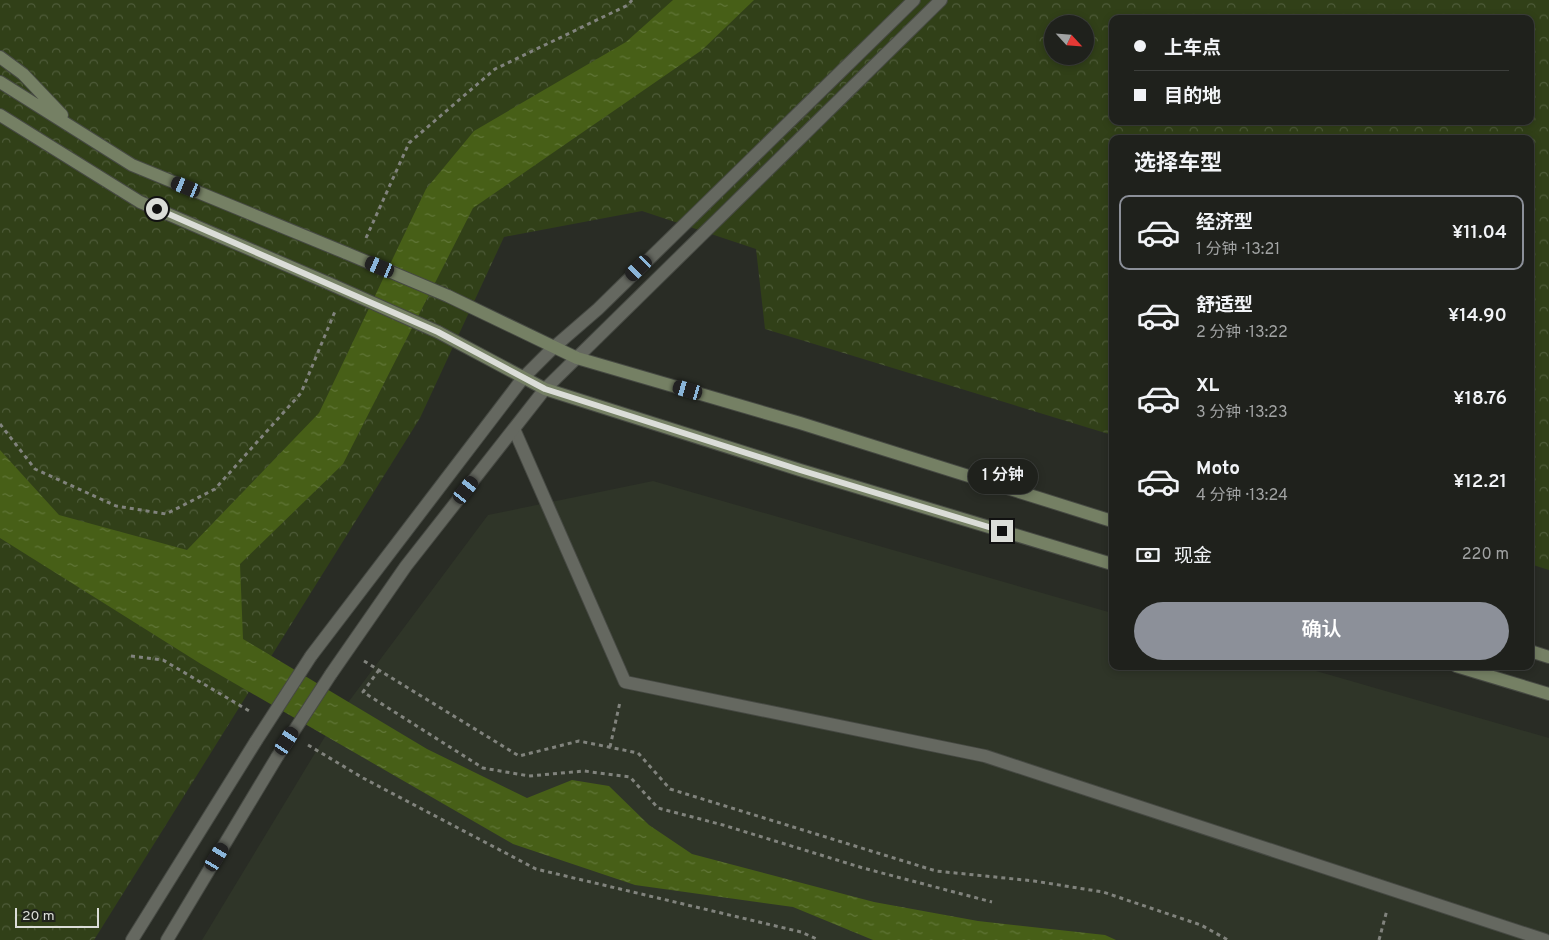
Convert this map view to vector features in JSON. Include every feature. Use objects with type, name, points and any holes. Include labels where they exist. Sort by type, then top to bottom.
[{"type":"main road","points":[[0,57],[23,74],[74,128]]},
{"type":"main road","points":[[0,82],[132,165],[448,296],[577,358],[800,423],[1109,519]]},
{"type":"main road","points":[[0,115],[140,202],[438,332],[545,389],[800,470],[1109,563]]},
{"type":"main road","points":[[1534,652],[1549,657]]},
{"type":"main road","points":[[1469,670],[1549,694]]},
{"type":"street","points":[[132,940],[311,656],[523,378],[553,348],[598,309],[914,0]]},
{"type":"street","points":[[167,940],[276,757],[346,651],[406,566],[545,389],[941,0]]},
{"type":"street","points":[[514,429],[625,682],[985,756],[1545,940]]},
{"type":"path","points":[[346,651],[519,756],[579,741],[638,753],[670,789],[936,871],[1103,892],[1201,925],[1228,940]]},
{"type":"path","points":[[131,656],[163,660],[255,714]]},
{"type":"path","points":[[379,670],[363,692],[483,768],[528,776],[584,771],[630,777],[658,808],[992,902]]},
{"type":"path","points":[[610,747],[625,682]]},
{"type":"path","points":[[305,743],[363,778],[536,869],[801,932],[819,940]]},
{"type":"path","points":[[1379,940],[1393,890]]},
{"type":"shaded area","points":[[653,481],[1109,612],[1109,670],[1313,670],[1549,738],[1549,940],[202,940],[335,720],[488,515]]},
{"type":"green space","points":[[0,0],[1549,0],[1549,570],[1534,565],[1534,135],[1109,135],[1109,434],[765,329],[756,249],[642,211],[504,237],[420,418],[94,940],[0,940]]},
{"type":"water","points":[[673,0],[754,0],[702,50],[473,208],[343,464],[240,564],[243,639],[427,749],[527,798],[572,780],[609,786],[649,825],[692,854],[874,902],[978,921],[1105,935],[1116,940],[873,940],[793,907],[635,885],[513,844],[201,664],[0,538],[0,450],[59,515],[187,550],[319,413],[426,189],[474,131],[626,42]]},
{"type":"route","points":[[157,209],[438,332],[545,389],[800,470],[1002,531]]}]
